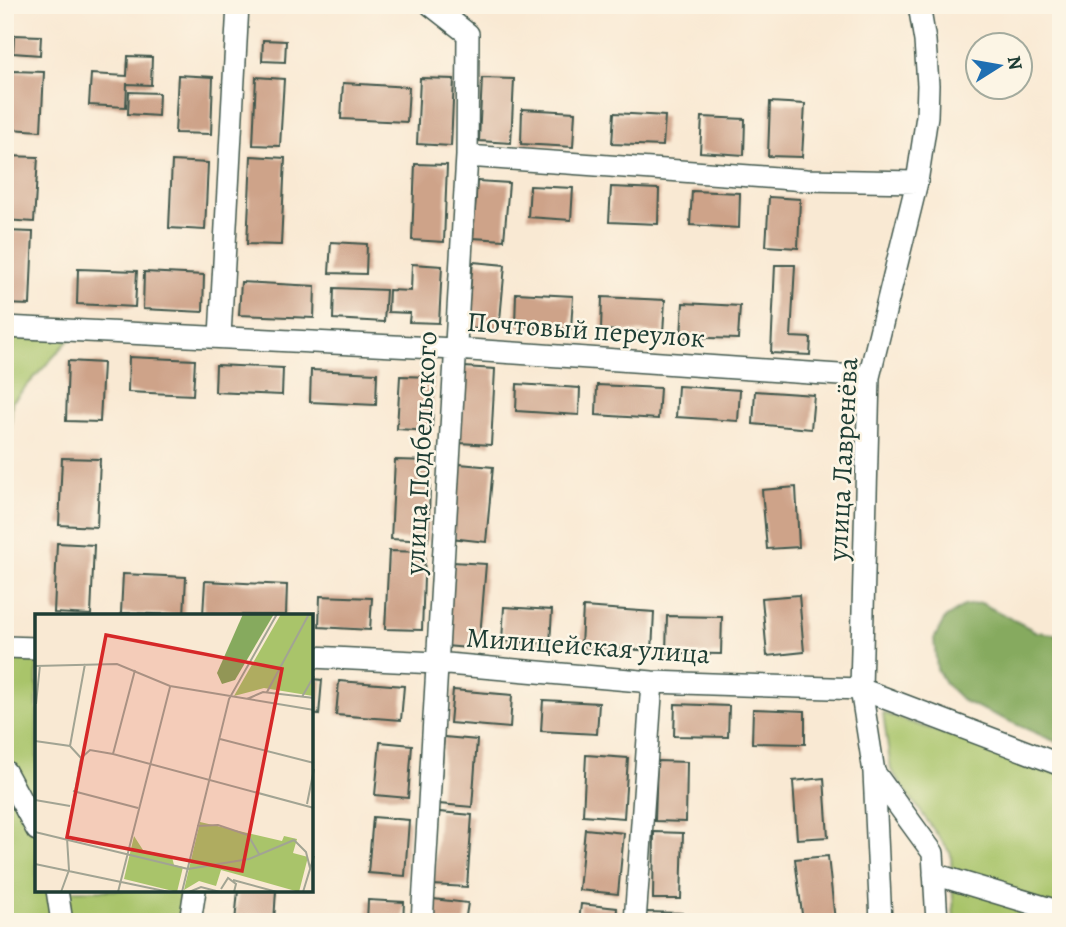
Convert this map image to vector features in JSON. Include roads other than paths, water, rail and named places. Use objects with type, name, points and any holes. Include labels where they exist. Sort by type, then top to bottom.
[{"type":"street","points":[[220,335],[238,5]]},
{"type":"street","name":"улица Подбельского","points":[[422,922],[467,156],[468,34],[431,5]]},
{"type":"street","name":"улица Лавренёва","points":[[881,922],[874,772],[861,690],[869,377],[917,182],[927,116],[925,41],[919,5]]},
{"type":"street","points":[[467,156],[806,180],[917,182]]},
{"type":"street","name":"Почтовый переулок","points":[[5,327],[220,335],[869,377]]},
{"type":"street","points":[[5,647],[35,648]]},
{"type":"street","name":"Милицейская улица","points":[[313,657],[436,663],[652,682],[861,690],[1061,765]]},
{"type":"street","points":[[635,922],[652,682]]},
{"type":"street","points":[[5,771],[35,826]]},
{"type":"street","points":[[874,772],[933,853],[937,922]]},
{"type":"street","points":[[934,874],[1061,912]]},
{"type":"street","points":[[57,892],[62,922]]},
{"type":"street","points":[[190,922],[195,892]]}]
